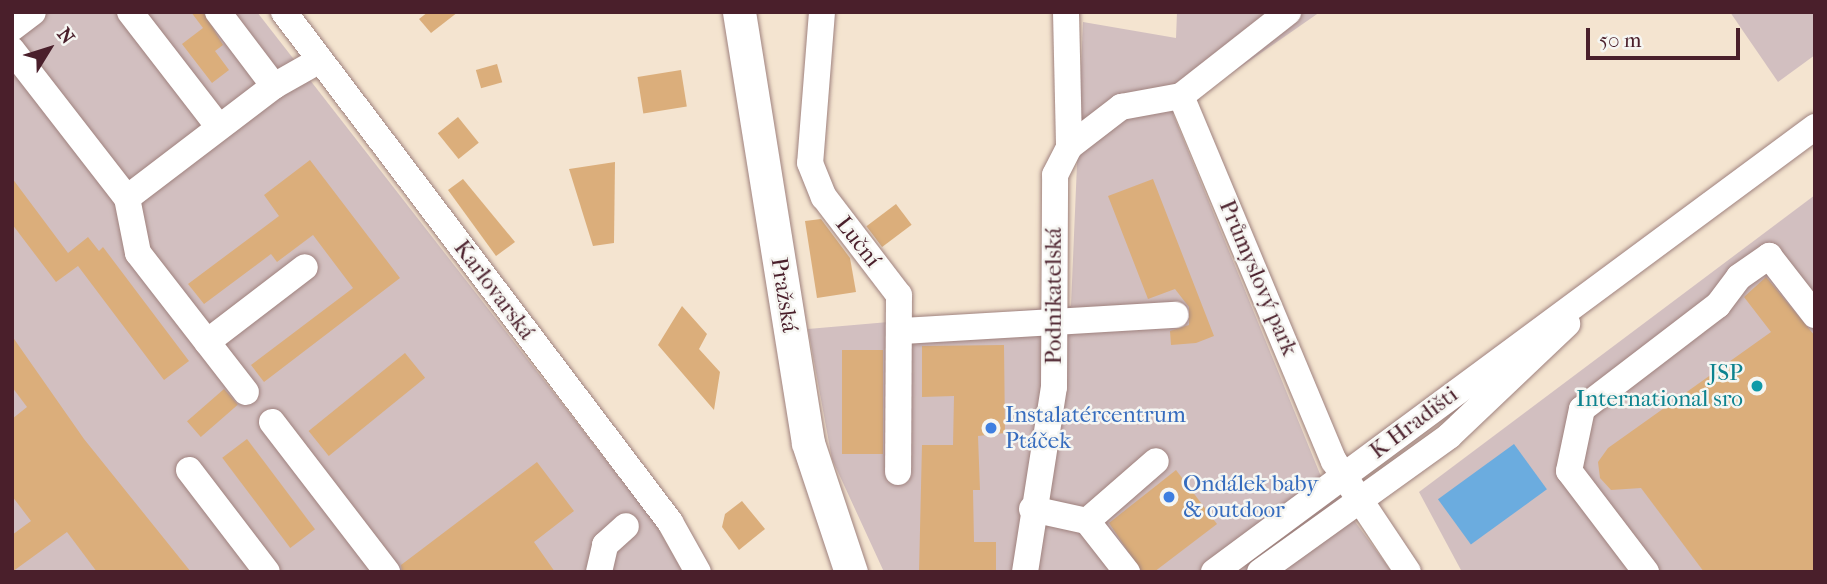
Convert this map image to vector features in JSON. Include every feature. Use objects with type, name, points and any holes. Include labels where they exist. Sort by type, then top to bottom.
[{"type":"main road","name":"Pražská","points":[[739,12],[808,443],[851,572]]},
{"type":"street","points":[[12,28],[33,12]]},
{"type":"street","points":[[130,12],[219,127]]},
{"type":"street","points":[[218,12],[274,86]]},
{"type":"street","name":"Karlovarská","points":[[284,12],[670,522],[698,572]]},
{"type":"street","name":"Luční","points":[[822,12],[810,163],[824,197],[899,295],[903,331],[898,472]]},
{"type":"street","points":[[1066,12],[1069,147]]},
{"type":"street","points":[[1181,96],[1288,12]]},
{"type":"street","points":[[12,50],[127,198],[138,253],[246,392]]},
{"type":"street","points":[[127,198],[274,86],[320,60]]},
{"type":"street","name":"Podnikatelská","points":[[1025,572],[1032,509],[1054,387],[1055,175],[1069,147],[1121,107],[1181,96]]},
{"type":"street","name":"Průmyslový park","points":[[1181,96],[1342,477],[1356,502],[1408,572]]},
{"type":"street","name":"K Hradišti","points":[[1214,572],[1815,127]]},
{"type":"street","points":[[1646,572],[1569,471],[1582,409],[1718,305],[1739,277],[1769,256],[1815,315]]},
{"type":"street","points":[[207,342],[305,267]]},
{"type":"street","name":"K Hradišti","points":[[1260,572],[1449,436],[1615,276]]},
{"type":"street","points":[[903,331],[1176,315]]},
{"type":"street","points":[[272,422],[375,568]]},
{"type":"street","points":[[1087,521],[1156,461]]},
{"type":"street","points":[[189,470],[267,572]]},
{"type":"street","points":[[1032,509],[1087,521],[1128,572]]},
{"type":"street","points":[[599,572],[605,545],[626,526]]},
{"type":"shaded area","points":[[12,12],[257,12],[655,523],[683,572],[12,572]]},
{"type":"shaded area","points":[[1177,12],[1320,12],[1173,114],[1320,474],[1392,572],[884,572],[832,459],[808,329],[1071,306],[1083,22],[1176,38]]},
{"type":"shaded area","points":[[1730,12],[1815,12],[1815,55],[1778,82]]},
{"type":"shaded area","points":[[1815,195],[1815,572],[1462,572],[1419,492]]},
{"type":"water","points":[[1514,444],[1547,489],[1471,545],[1438,499]]},
{"type":"building","points":[[191,12],[203,12],[223,45],[215,51],[229,70],[212,83],[182,44],[203,28]]},
{"type":"building","points":[[428,12],[458,12],[431,33],[419,19]]},
{"type":"building","points":[[497,64],[502,82],[481,88],[476,70]]},
{"type":"building","points":[[681,70],[687,107],[643,113],[638,77]]},
{"type":"building","points":[[458,117],[479,143],[459,159],[438,133]]},
{"type":"building","points":[[310,160],[400,278],[264,382],[251,365],[353,288],[313,235],[277,262],[271,254],[204,304],[188,284],[279,216],[264,195]]},
{"type":"building","points":[[615,162],[614,243],[593,246],[569,169]]},
{"type":"building","points":[[12,178],[68,253],[88,237],[99,251],[103,247],[189,361],[164,380],[78,266],[56,282],[12,224]]},
{"type":"building","points":[[463,179],[515,242],[496,256],[448,190]]},
{"type":"building","points":[[1153,179],[1214,336],[1196,343],[1171,345],[1170,331],[1189,325],[1189,307],[1175,289],[1148,299],[1108,196]]},
{"type":"building","points":[[896,204],[912,225],[882,247],[866,226]]},
{"type":"building","points":[[821,219],[850,258],[856,292],[817,298],[805,221]]},
{"type":"building","name":"JSP International sro","points":[[1766,277],[1815,336],[1815,572],[1704,572],[1641,488],[1611,490],[1600,478],[1598,462],[1608,448],[1771,332],[1744,297]]},
{"type":"building","points":[[682,306],[707,334],[699,349],[720,372],[714,410],[658,345]]},
{"type":"building","points":[[12,336],[84,439],[191,572],[97,572],[67,532],[12,572],[12,535],[31,521],[12,496],[12,419],[27,407],[12,387]]},
{"type":"building","points":[[1004,345],[1005,433],[978,436],[980,490],[973,490],[974,542],[996,542],[996,572],[919,572],[922,445],[953,445],[954,396],[922,397],[922,346]]},
{"type":"building","points":[[842,350],[883,350],[883,454],[842,454]]},
{"type":"building","points":[[405,353],[425,378],[329,456],[309,431]]},
{"type":"building","points":[[224,389],[238,405],[201,437],[187,421]]},
{"type":"building","points":[[247,439],[315,529],[290,548],[222,458]]},
{"type":"building","points":[[537,462],[574,511],[534,542],[555,572],[402,572],[401,565]]},
{"type":"building","name":"Ondálek baby & outdoor","points":[[1176,470],[1217,524],[1154,572],[1142,572],[1109,523]]},
{"type":"building","points":[[742,501],[765,529],[739,550],[722,527],[725,514]]},
{"type":"place","name":"JSP International sro","points":[[1757,386]]},
{"type":"place","name":"Instalatércentrum Ptáček","points":[[991,428]]},
{"type":"place","name":"Ondálek baby & outdoor","points":[[1169,497]]}]
